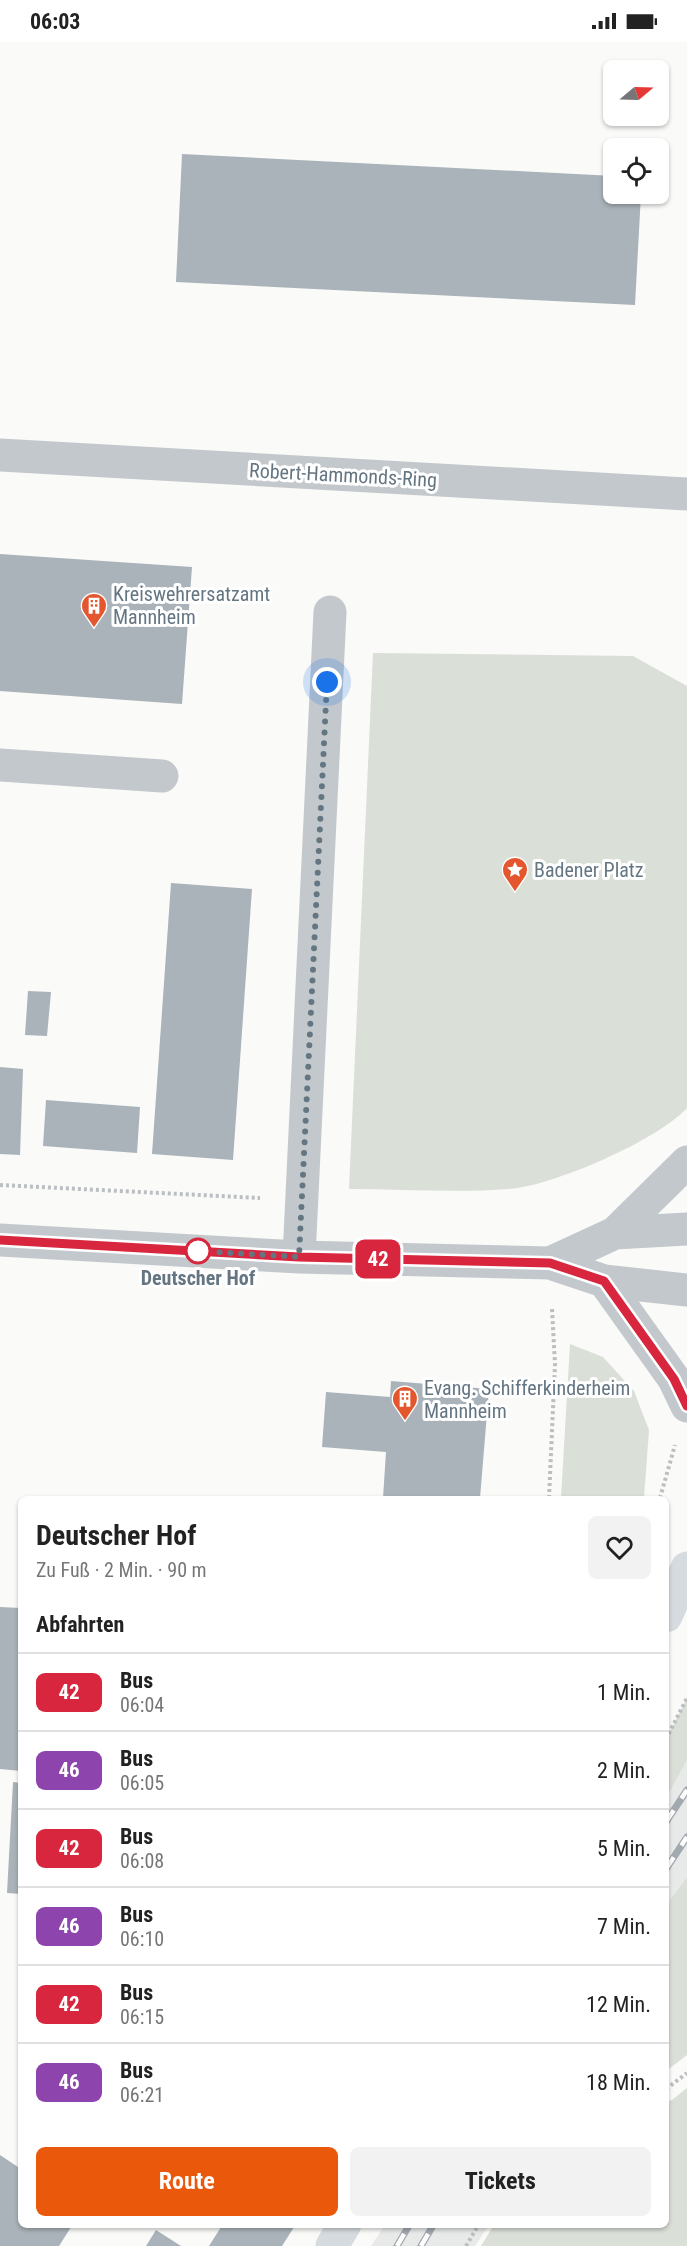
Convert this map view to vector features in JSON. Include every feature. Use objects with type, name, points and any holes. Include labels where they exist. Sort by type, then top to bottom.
[{"type":"main road","points":[[669,1609],[687,1568]]},
{"type":"main road","points":[[332,2246],[343,2228]]},
{"type":"street","name":"Robert-Hammonds-Ring","points":[[0,455],[687,494]]},
{"type":"street","points":[[299,1257],[330,612]]},
{"type":"street","points":[[0,765],[162,776]]},
{"type":"street","points":[[550,1263],[615,1233],[687,1162]]},
{"type":"street","points":[[615,1233],[687,1229]]},
{"type":"street","points":[[0,1240],[299,1257],[550,1263],[604,1281],[687,1290]]},
{"type":"street","points":[[604,1281],[674,1379],[687,1406]]},
{"type":"path","points":[[0,1185],[302,1200]]},
{"type":"path","points":[[549,1496],[555,1364],[550,1263]]},
{"type":"path","points":[[661,1496],[687,1406]]},
{"type":"path","points":[[669,1733],[687,1698]]},
{"type":"path","points":[[669,2087],[687,2073]]},
{"type":"path","points":[[466,2246],[477,2228]]},
{"type":"shaded area","name":"Badener Platz","points":[[373,653],[633,656],[687,686],[687,1108],[673,1121],[630,1147],[551,1180],[509,1189],[449,1191],[349,1189]]},
{"type":"shaded area","points":[[570,1344],[603,1357],[634,1391],[649,1430],[644,1496],[561,1496]]},
{"type":"shaded area","points":[[687,1698],[687,1760],[669,1793],[669,1733]]},
{"type":"shaded area","points":[[687,1760],[687,1877],[669,1901],[669,1792]]},
{"type":"shaded area","points":[[687,1877],[687,2055],[669,2069],[669,1901]]},
{"type":"shaded area","points":[[687,2088],[687,2246],[481,2246],[492,2228],[669,2228],[669,2101]]},
{"type":"shaded area","points":[[383,2228],[487,2228],[475,2246],[371,2246]]},
{"type":"building","points":[[182,154],[603,175],[603,204],[640,204],[635,305],[176,282]]},
{"type":"building","name":"Kreiswehrersatzamt Mannheim","points":[[0,554],[192,567],[182,704],[0,691]]},
{"type":"building","points":[[171,883],[252,889],[233,1160],[152,1154]]},
{"type":"building","points":[[28,991],[51,992],[47,1036],[25,1035]]},
{"type":"building","points":[[0,1067],[23,1069],[20,1155],[0,1154]]},
{"type":"building","points":[[46,1100],[140,1107],[137,1153],[43,1146]]},
{"type":"building","name":"Evang. Schifferkinderheim Mannheim","points":[[391,1381],[489,1389],[480,1496],[383,1496],[386,1452],[322,1447],[326,1392],[390,1397]]},
{"type":"building","points":[[0,1607],[18,1608],[18,1771],[0,1769]]},
{"type":"building","points":[[13,1782],[18,1783],[18,1894],[7,1893]]},
{"type":"building","points":[[0,2155],[18,2167],[18,2228],[70,2228],[59,2246],[0,2246]]},
{"type":"building","points":[[220,2228],[293,2228],[282,2246],[209,2246]]},
{"type":"building","points":[[156,2230],[181,2246],[146,2246]]},
{"type":"railway","points":[[669,1817],[687,1790]]},
{"type":"railway","points":[[669,1864],[687,1837]]},
{"type":"railway","points":[[397,2246],[408,2228]]},
{"type":"railway","points":[[421,2246],[432,2228]]},
{"type":"bus line","name":"42","points":[[0,1240],[299,1257],[550,1263],[604,1281],[674,1379],[687,1406]]},
{"type":"place","name":"Kreiswehrersatzamt Mannheim","points":[[94,629]]},
{"type":"place","name":"Badener Platz","points":[[515,893]]},
{"type":"place","name":"Deutscher Hof","points":[[198,1251]]},
{"type":"place","name":"Evang. Schifferkinderheim Mannheim","points":[[405,1422]]},
{"type":"route","points":[[198,1251],[299,1257],[327,682]]}]
